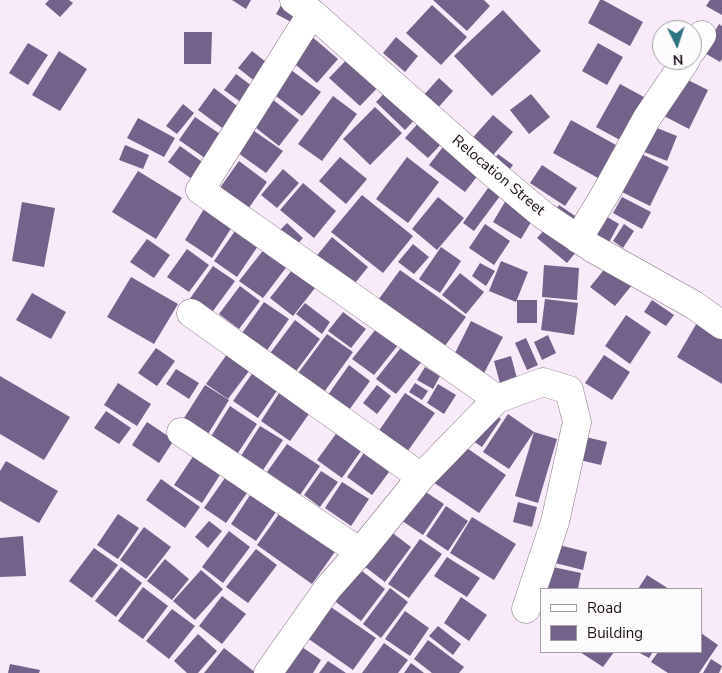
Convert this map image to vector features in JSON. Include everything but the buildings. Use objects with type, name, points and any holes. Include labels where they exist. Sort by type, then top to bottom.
[{"type":"street","name":"Relocation Street","points":[[303,6],[542,215],[578,239],[694,305],[722,324]]},
{"type":"street","points":[[303,6],[200,190],[497,399]]},
{"type":"street","points":[[578,239],[647,118],[679,70]]},
{"type":"street","points":[[191,313],[421,477]]},
{"type":"street","points":[[268,673],[328,588],[421,477],[497,399],[543,382],[570,390],[577,422],[555,522],[526,609]]},
{"type":"street","points":[[181,432],[360,552]]}]
